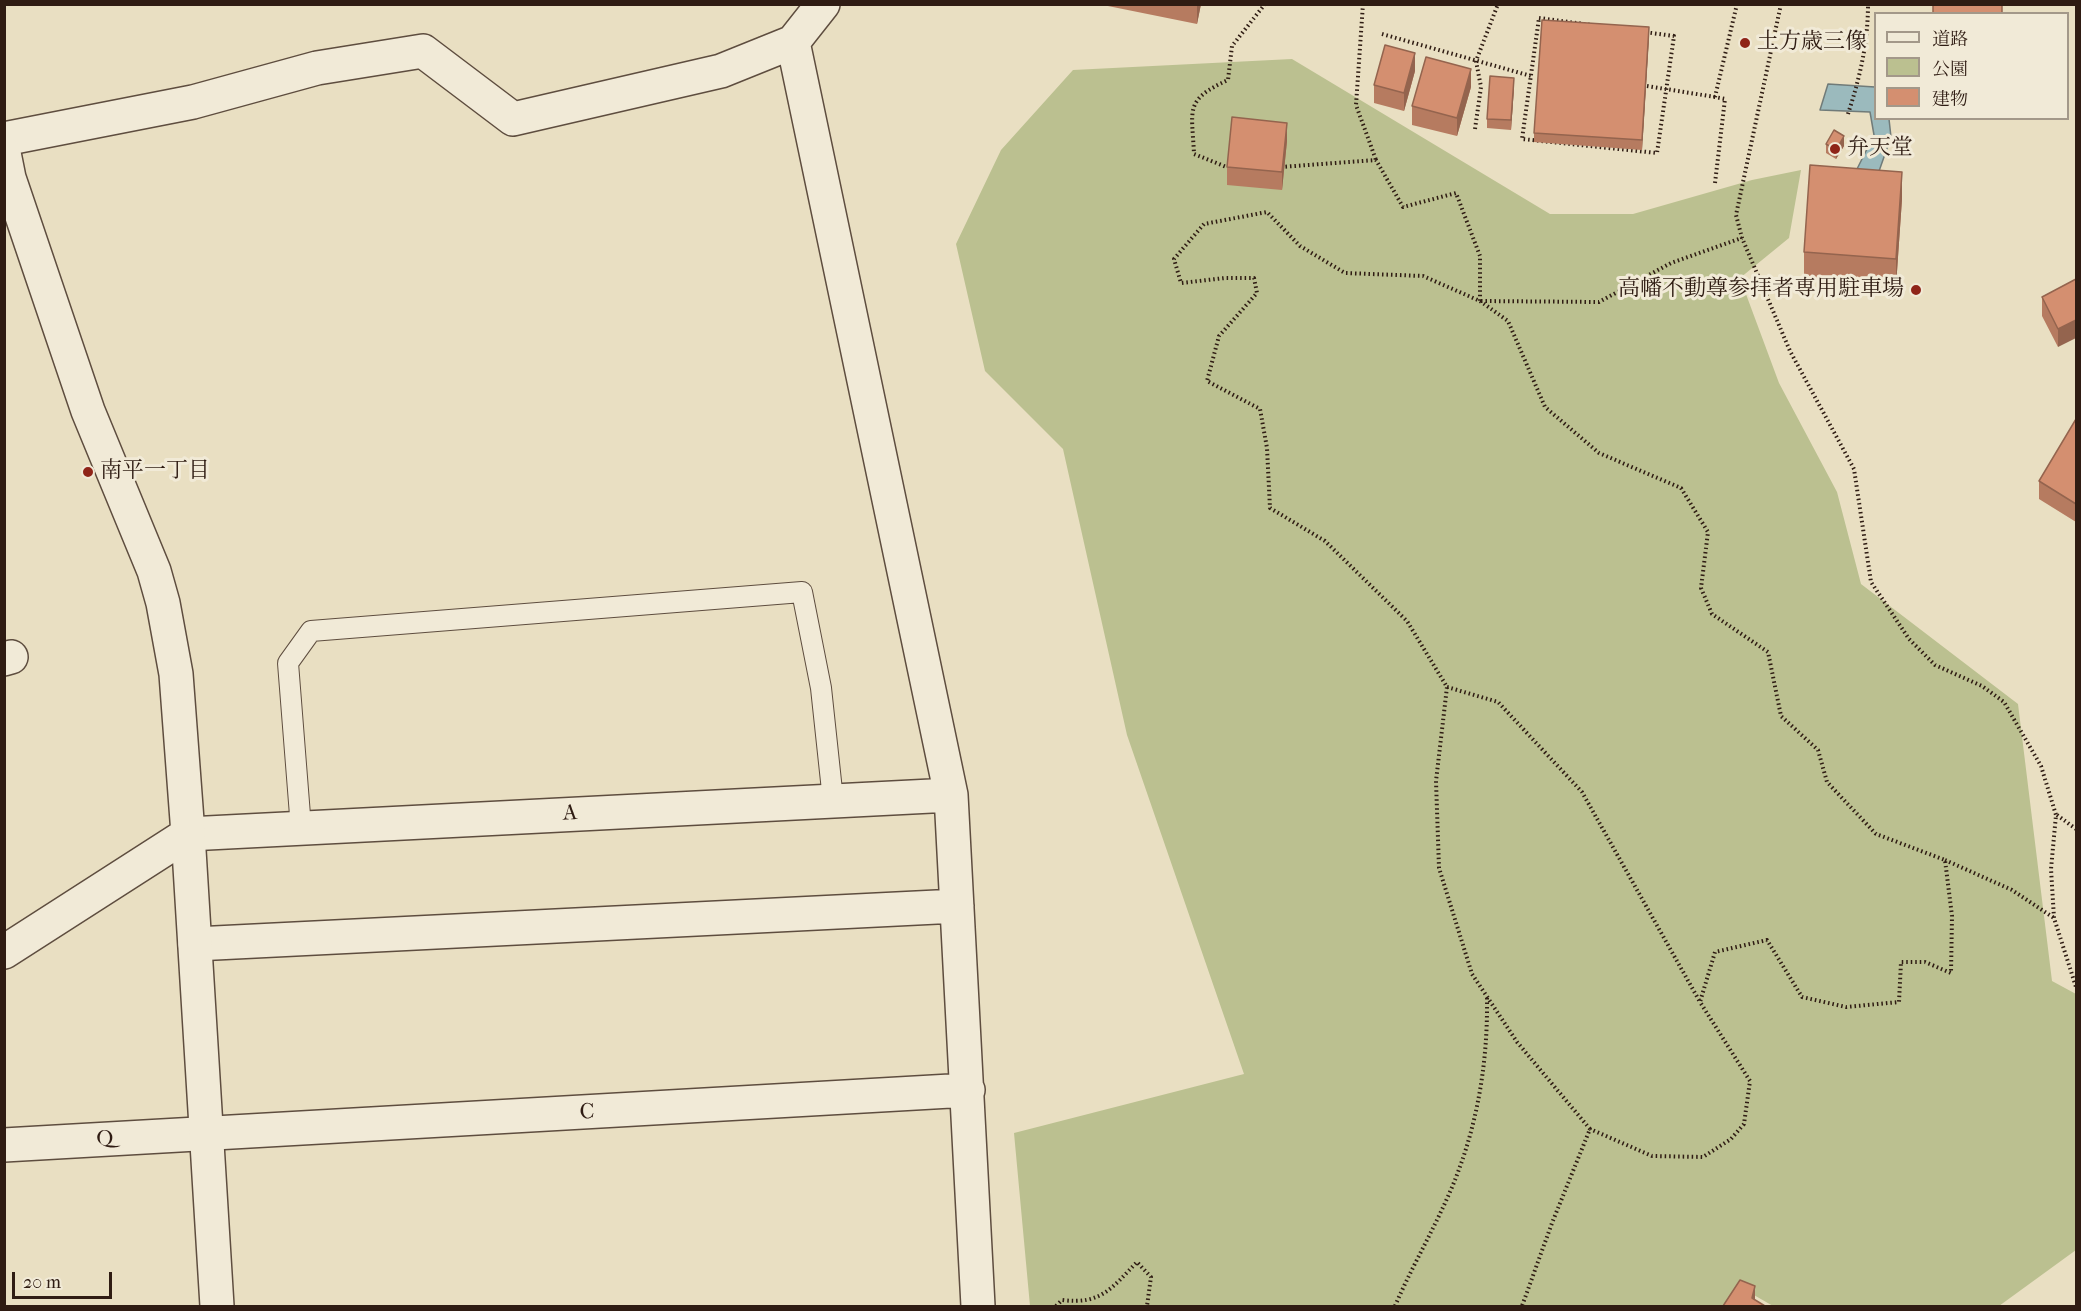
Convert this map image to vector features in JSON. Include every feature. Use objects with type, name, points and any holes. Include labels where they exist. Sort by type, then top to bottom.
[{"type":"street","points":[[4,139],[194,102],[317,68],[423,51],[513,118],[721,71],[793,42],[823,4]]},
{"type":"street","points":[[793,42],[951,795],[968,1090],[971,1306]]},
{"type":"street","points":[[6,172],[88,411],[154,571],[176,674],[189,834],[217,1306]]},
{"type":"street","name":"A","points":[[189,834],[951,795]]},
{"type":"street","points":[[4,952],[189,834]]},
{"type":"street","points":[[195,944],[957,906]]},
{"type":"street","name":"C","points":[[206,1136],[968,1090]]},
{"type":"street","name":"Q","points":[[4,1145],[206,1136]]},
{"type":"lane","points":[[301,828],[288,663],[311,631],[802,592],[821,688],[832,800]]},
{"type":"path","points":[[1235,170],[1194,154],[1192,109],[1203,91],[1228,80],[1232,46],[1265,4]]},
{"type":"path","points":[[1363,4],[1356,105],[1376,160],[1403,207],[1456,193],[1480,256],[1480,301]]},
{"type":"path","points":[[1475,129],[1481,87],[1476,61],[1498,4]]},
{"type":"path","points":[[1715,97],[1737,4]]},
{"type":"path","points":[[1781,4],[1736,215],[1742,238],[1790,351],[1854,469],[1871,582],[1909,639],[1935,665],[1982,686],[2004,702],[2041,766],[2056,815],[2051,869],[2054,918],[2076,987]]},
{"type":"path","points":[[1848,114],[1862,72],[1868,39],[1868,4]]},
{"type":"path","points":[[1539,18],[1674,36],[1667,88],[1658,153],[1522,139],[1539,18]]},
{"type":"path","points":[[1382,34],[1531,76]]},
{"type":"path","points":[[1647,86],[1725,99],[1715,183]]},
{"type":"path","points":[[1270,168],[1376,160]]},
{"type":"path","points":[[1448,687],[1498,702],[1582,792],[1700,1002],[1750,1081],[1744,1124],[1731,1139],[1703,1157],[1652,1156],[1590,1129],[1516,1042],[1472,974],[1439,868],[1436,781],[1448,687],[1407,621],[1325,541],[1270,508],[1268,448],[1260,409],[1208,381],[1219,336],[1257,293],[1254,278],[1225,278],[1181,283],[1174,259],[1204,224],[1268,212],[1300,246],[1345,273],[1423,276],[1480,301],[1508,321],[1545,407],[1599,453],[1681,488],[1708,532],[1701,588],[1712,614],[1768,652],[1781,716],[1818,750],[1827,782],[1876,834],[1945,860],[2012,890],[2054,918]]},
{"type":"path","points":[[1480,301],[1599,302],[1671,263],[1742,238]]},
{"type":"path","points":[[2056,815],[2076,829]]},
{"type":"path","points":[[1700,1002],[1715,952],[1767,940],[1802,997],[1846,1007],[1899,1002],[1901,962],[1925,962],[1952,974],[1952,916],[1945,860]]},
{"type":"path","points":[[1395,1306],[1446,1201],[1478,1110],[1488,1045],[1487,997]]},
{"type":"path","points":[[1522,1306],[1590,1129]]},
{"type":"path","points":[[1056,1306],[1062,1300],[1080,1303],[1103,1296],[1137,1262],[1151,1277],[1147,1306]]},
{"type":"green space","points":[[1292,59],[1550,214],[1633,214],[1752,180],[1801,170],[1789,238],[1740,278],[1779,383],[1837,492],[1861,584],[2018,704],[2052,981],[2076,994],[2076,1250],[1999,1306],[1773,1306],[1740,1287],[1728,1306],[1030,1306],[1014,1133],[1244,1074],[1127,735],[1063,449],[985,371],[956,244],[1001,150],[1073,70]]},
{"type":"water","points":[[1828,84],[1874,87],[1874,120],[1889,120],[1891,137],[1871,194],[1852,179],[1874,135],[1870,112],[1820,110]]},
{"type":"building","points":[[1933,4],[2002,4],[2002,12],[1933,12]]},
{"type":"building","points":[[1542,20],[1649,27],[1642,140],[1534,133]]},
{"type":"building","points":[[1385,45],[1415,53],[1404,93],[1374,85]]},
{"type":"building","points":[[1426,57],[1471,69],[1457,118],[1412,106]]},
{"type":"building","points":[[1490,76],[1514,78],[1511,120],[1487,119]]},
{"type":"building","points":[[1232,117],[1287,123],[1282,172],[1227,167]]},
{"type":"building","points":[[1834,130],[1844,136],[1836,150],[1826,144]]},
{"type":"building","points":[[1810,165],[1902,172],[1896,259],[1804,252]]},
{"type":"building","points":[[2076,279],[2076,320],[2058,329],[2042,297]]},
{"type":"building","points":[[2076,419],[2076,504],[2039,481]]},
{"type":"building","points":[[1740,1280],[1755,1286],[1752,1298],[1765,1306],[1723,1306]]},
{"type":"place","name":"土方歳三像","points":[[1745,43]]},
{"type":"place","name":"弁天堂","points":[[1835,149]]},
{"type":"place","name":"高幡不動尊参拝者専用駐車場","points":[[1916,290]]},
{"type":"place","name":"南平一丁目","points":[[88,472]]}]
